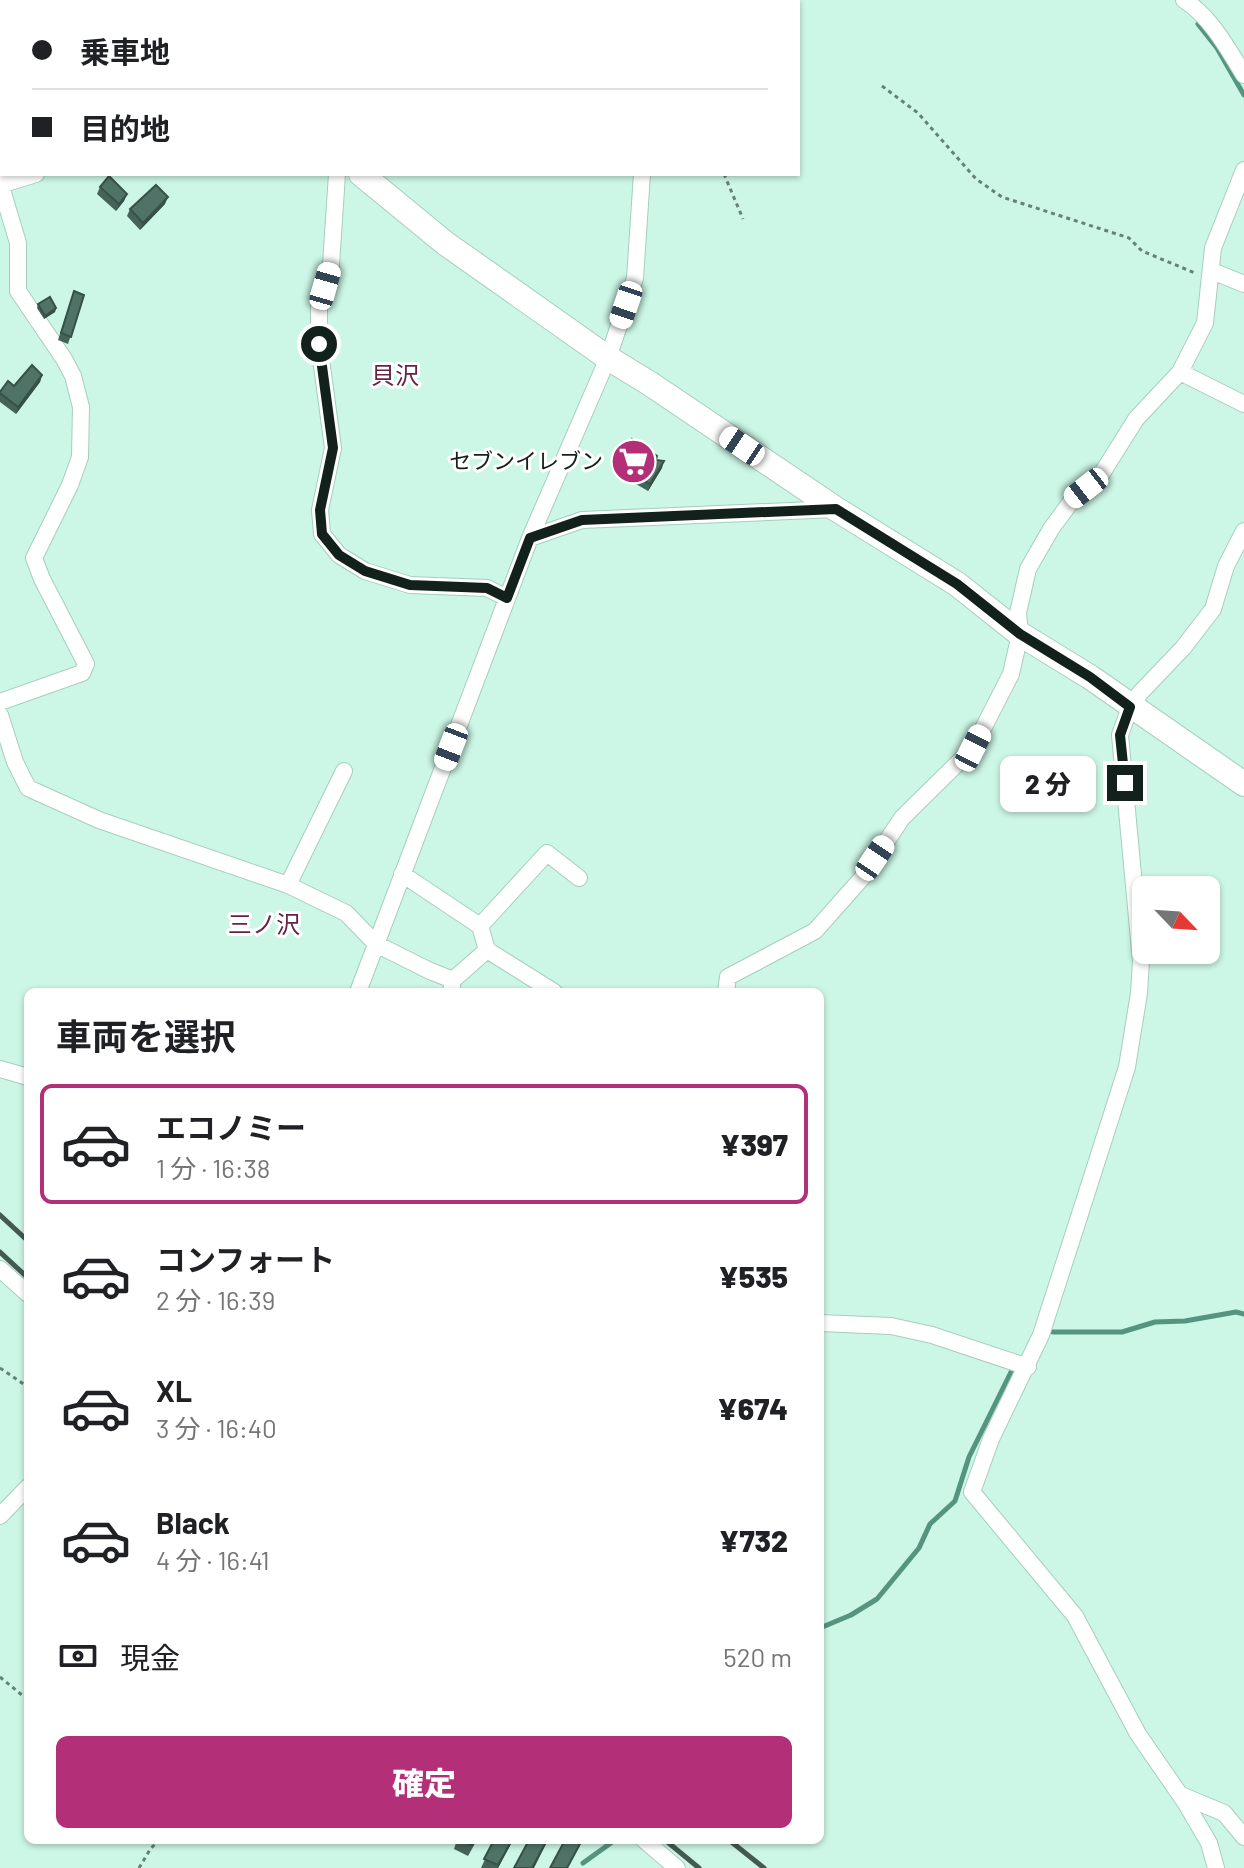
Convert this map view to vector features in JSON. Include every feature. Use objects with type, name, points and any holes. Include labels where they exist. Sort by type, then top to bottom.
[{"type":"street","points":[[1194,3],[1244,75]]},
{"type":"street","points":[[727,988],[728,977],[815,931],[862,878],[902,818],[973,748],[1011,674],[1020,634],[1018,613],[1028,569],[1073,499],[1099,478],[1136,419],[1180,372],[1205,323],[1213,248],[1244,170]]},
{"type":"street","points":[[0,702],[82,673],[86,664],[34,558],[70,485],[80,457],[82,430],[81,407],[69,368],[18,291],[18,243],[0,184],[29,176]]},
{"type":"street","points":[[337,176],[331,265],[319,306],[319,344],[333,448],[320,510],[322,534],[339,555],[365,571],[410,585],[487,588],[507,598]]},
{"type":"street","points":[[363,176],[445,243],[608,358],[836,509],[957,584],[1020,634],[1090,677],[1244,784]]},
{"type":"street","points":[[360,988],[530,538],[608,358],[635,278],[642,176]]},
{"type":"street","points":[[1211,275],[1244,284]]},
{"type":"street","points":[[1180,372],[1244,404]]},
{"type":"street","points":[[530,538],[582,520],[836,509]]},
{"type":"street","points":[[1216,1868],[1209,1843],[1181,1795],[1138,1734],[1075,1616],[972,1492],[991,1439],[1041,1335],[1127,1067],[1141,961],[1120,735],[1130,707],[1140,693],[1183,648],[1213,609],[1226,566],[1244,531]]},
{"type":"street","points":[[0,715],[15,762],[28,788],[99,820],[288,885],[346,913],[376,944],[430,971],[452,986],[487,950]]},
{"type":"street","points":[[288,885],[344,771]]},
{"type":"street","points":[[480,926],[547,853],[579,878]]},
{"type":"street","points":[[402,874],[480,926],[487,950],[548,988]]},
{"type":"street","points":[[0,1069],[24,1076]]},
{"type":"street","points":[[0,1269],[24,1290]]},
{"type":"street","points":[[824,1323],[891,1326],[932,1335],[1028,1367]]},
{"type":"street","points":[[0,1516],[24,1491]]},
{"type":"street","points":[[1181,1795],[1224,1813],[1244,1837]]},
{"type":"street","points":[[649,1844],[677,1868]]},
{"type":"path","points":[[882,86],[918,113],[976,179],[1002,197],[1129,238],[1142,251],[1211,275]]},
{"type":"path","points":[[725,176],[743,219]]},
{"type":"path","points":[[0,1368],[24,1384]]},
{"type":"path","points":[[0,1677],[24,1697]]},
{"type":"path","points":[[139,1868],[156,1844]]},
{"type":"building","points":[[109,176],[127,194],[119,204],[100,187]]},
{"type":"building","points":[[156,185],[168,197],[143,223],[130,209]]},
{"type":"building","points":[[74,291],[84,295],[71,337],[61,333]]},
{"type":"building","points":[[50,297],[56,308],[45,316],[38,304]]},
{"type":"building","points":[[32,365],[42,375],[18,407],[0,392],[8,381],[14,386]]},
{"type":"building","points":[[632,439],[657,456],[656,460],[664,461],[650,484],[638,477],[640,472],[622,460]]},
{"type":"building","points":[[492,1844],[510,1844],[498,1865],[484,1859]]},
{"type":"building","points":[[527,1844],[545,1844],[532,1868],[514,1868]]},
{"type":"building","points":[[563,1844],[580,1844],[567,1868],[550,1868]]},
{"type":"waterway","points":[[1198,24],[1217,48],[1244,95]]},
{"type":"waterway","points":[[1053,1332],[1122,1332],[1155,1322],[1185,1321],[1236,1312],[1244,1314]]},
{"type":"waterway","points":[[824,1626],[877,1599],[919,1548],[930,1524],[955,1501],[969,1457],[1013,1368]]},
{"type":"waterway","points":[[583,1863],[609,1844]]},
{"type":"railway","points":[[0,1215],[24,1237]]},
{"type":"railway","points":[[0,1252],[24,1274]]},
{"type":"railway","points":[[670,1844],[699,1868]]},
{"type":"railway","points":[[734,1844],[764,1868]]},
{"type":"place","name":"セブンイレブン","points":[[634,461]]},
{"type":"district","name":"貝沢","points":[[395,376]]},
{"type":"district","name":"三ノ沢","points":[[264,925]]},
{"type":"route","points":[[319,344],[333,448],[320,510],[322,534],[339,555],[365,571],[410,585],[487,588],[507,598],[530,538],[582,520],[836,509],[957,584],[1020,634],[1090,677],[1130,707],[1120,735],[1125,783]]}]
